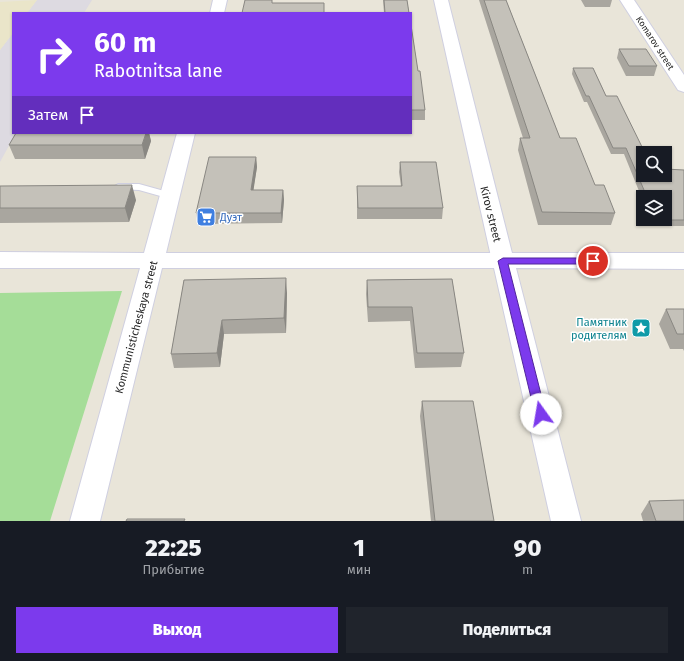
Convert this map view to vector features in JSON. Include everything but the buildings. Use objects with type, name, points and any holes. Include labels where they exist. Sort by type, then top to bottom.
[{"type":"street","points":[[217,12],[220,0]]},
{"type":"street","name":"Kirov street","points":[[441,0],[566,521]]},
{"type":"street","name":"Komarov street","points":[[627,0],[684,87]]},
{"type":"street","name":"Kommunisticheskaya street","points":[[85,521],[154,261],[186,134]]},
{"type":"street","points":[[0,260],[684,261]]},
{"type":"lane","points":[[108,187],[139,187],[170,196]]},
{"type":"shaded area","points":[[37,0],[92,0],[85,12],[28,12]]},
{"type":"shaded area","points":[[37,0],[28,12],[12,12],[12,34],[0,50],[0,2]]},
{"type":"shaded area","points":[[12,34],[12,134],[15,134],[0,162],[0,50]]},
{"type":"green space","points":[[122,291],[50,521],[0,521],[0,293]]},
{"type":"place","name":"Дуэт","points":[[206,217]]},
{"type":"place","name":"Памятник родителям","points":[[641,328]]},
{"type":"route","points":[[541,414],[503,261],[593,261]]}]
